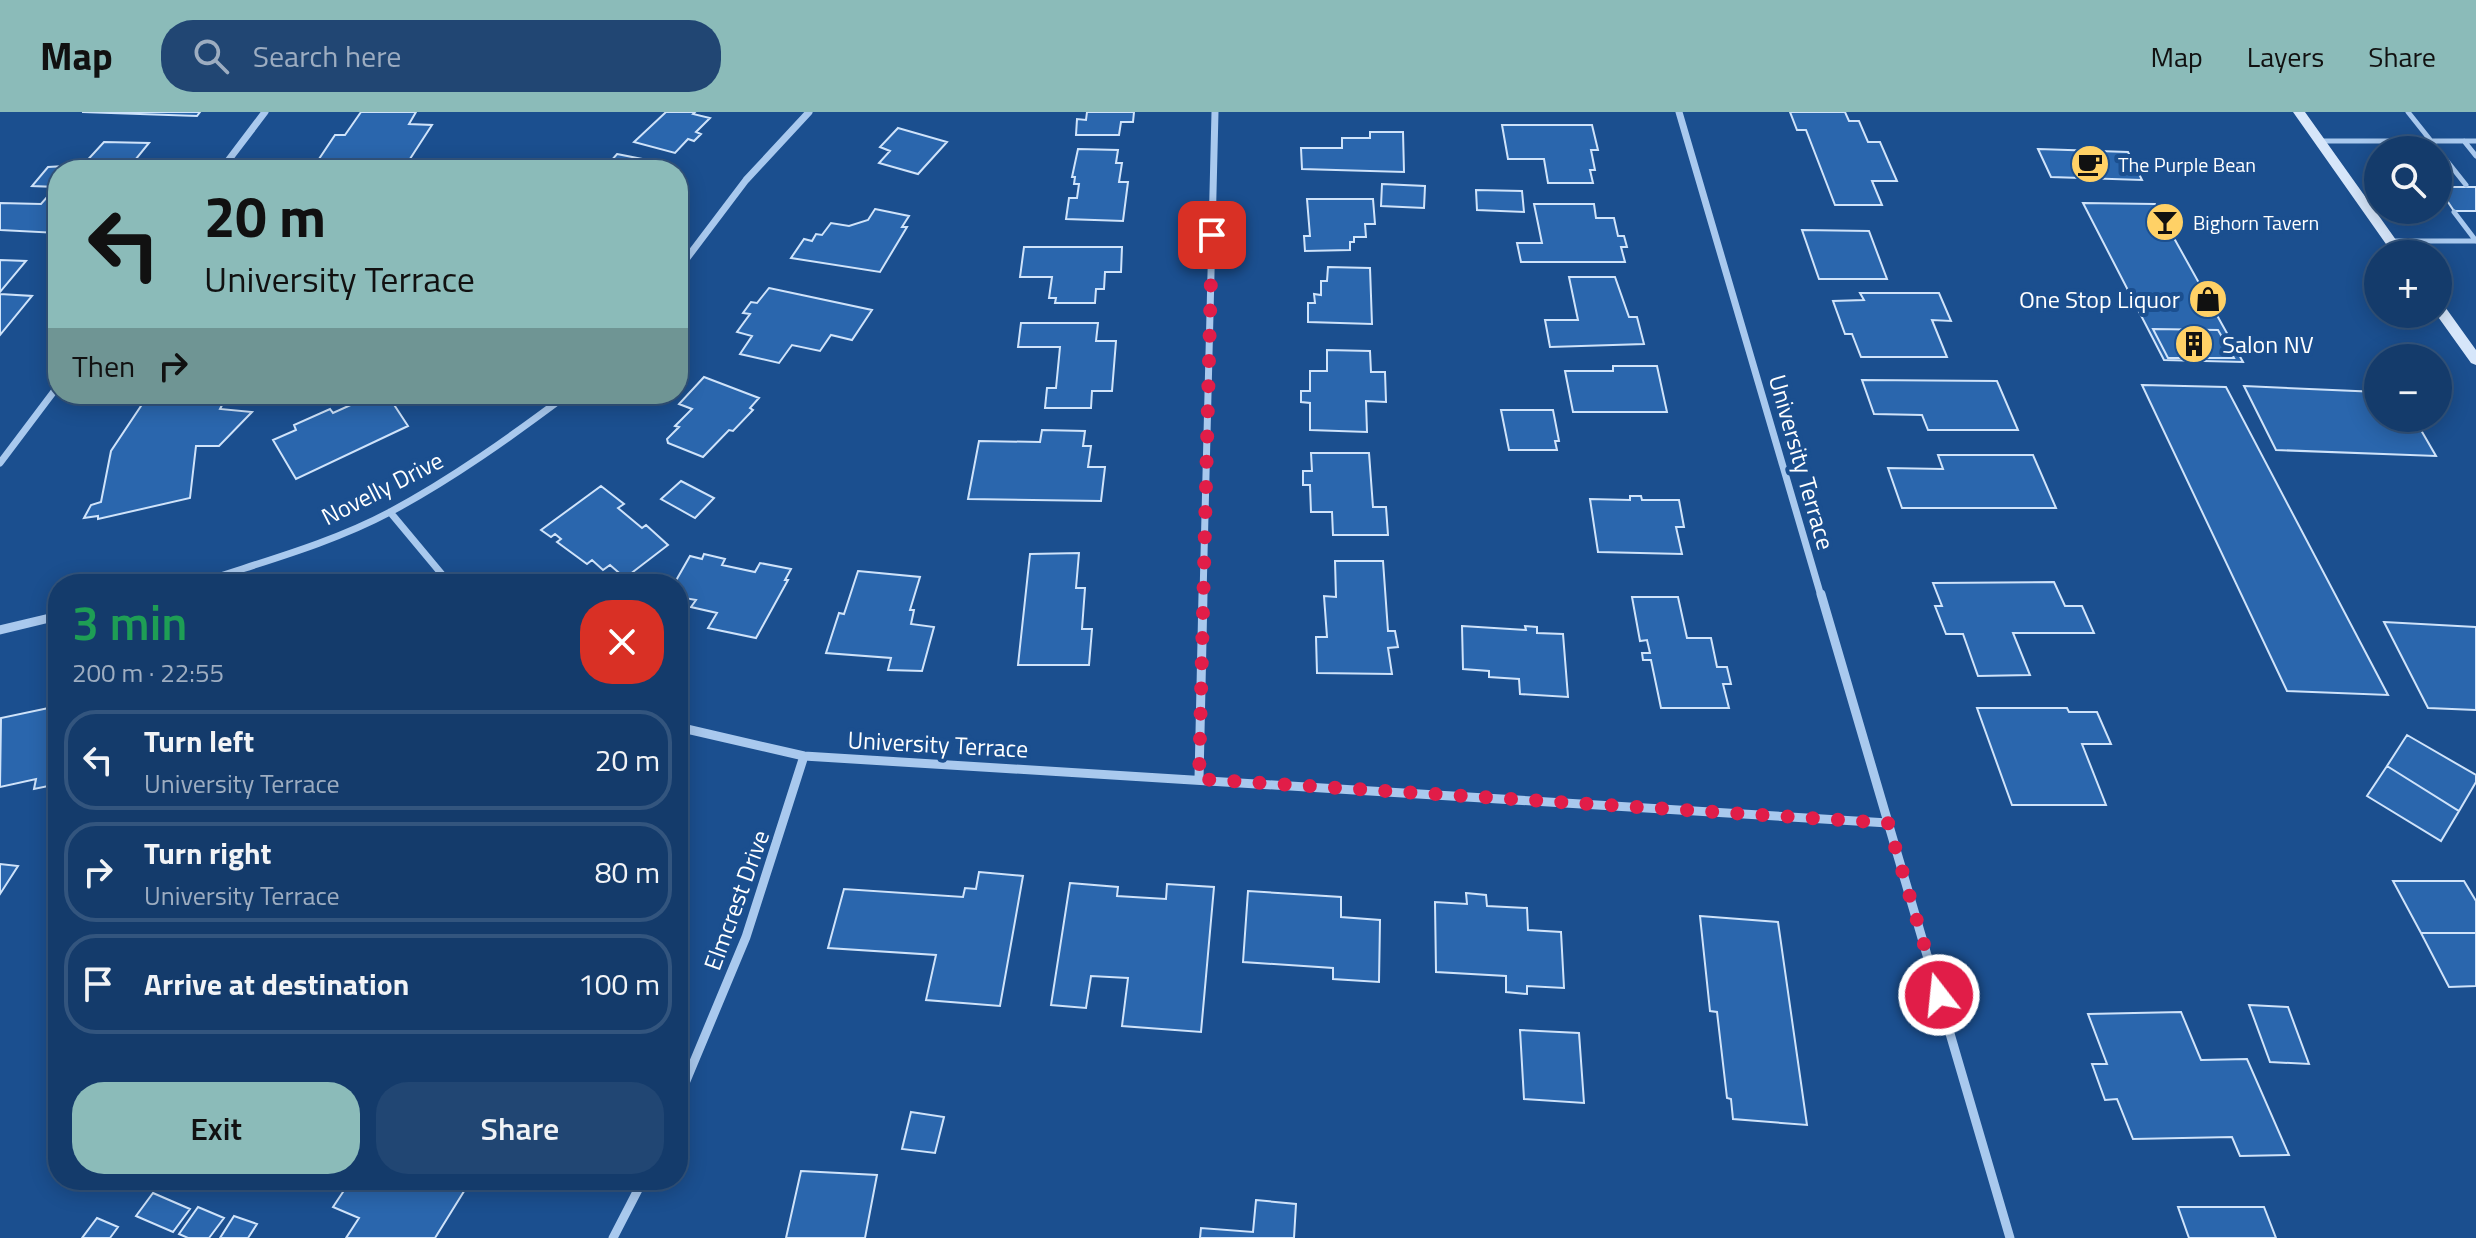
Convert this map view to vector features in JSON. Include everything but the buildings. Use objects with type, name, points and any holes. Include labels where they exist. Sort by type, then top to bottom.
[{"type":"main road","points":[[2299,112],[2390,240]]},
{"type":"main road","points":[[2452,327],[2476,360]]},
{"type":"street","points":[[229,160],[265,112]]},
{"type":"street","points":[[688,257],[746,180],[809,112]]},
{"type":"street","points":[[1199,779],[1215,112]]},
{"type":"street","name":"University Terrace","points":[[1679,112],[2010,1238]]},
{"type":"street","points":[[0,463],[48,399]]},
{"type":"street","name":"Novelly Drive","points":[[226,574],[312,545],[390,512],[488,452],[554,404]]},
{"type":"street","points":[[390,512],[442,574]]},
{"type":"street","points":[[0,630],[48,618]]},
{"type":"street","name":"University Terrace","points":[[688,729],[804,756],[1888,823]]},
{"type":"street","name":"Elmcrest Drive","points":[[688,1076],[746,937],[804,756]]},
{"type":"street","points":[[613,1238],[638,1190]]},
{"type":"lane","points":[[2408,112],[2427,136]]},
{"type":"lane","points":[[2319,141],[2364,141]]},
{"type":"lane","points":[[2452,141],[2476,141]]},
{"type":"lane","points":[[2464,141],[2476,156]]},
{"type":"lane","points":[[2452,167],[2466,185]]},
{"type":"lane","points":[[2454,212],[2476,241]]},
{"type":"lane","points":[[2452,241],[2476,241]]},
{"type":"place","name":"The Purple Bean","points":[[2090,164]]},
{"type":"place","name":"Bighorn Tavern","points":[[2165,222]]},
{"type":"place","name":"One Stop Liquor","points":[[2208,299]]},
{"type":"place","name":"Salon NV","points":[[2194,344]]},
{"type":"route","points":[[1212,235],[1199,779],[1888,823],[1939,995]]}]
